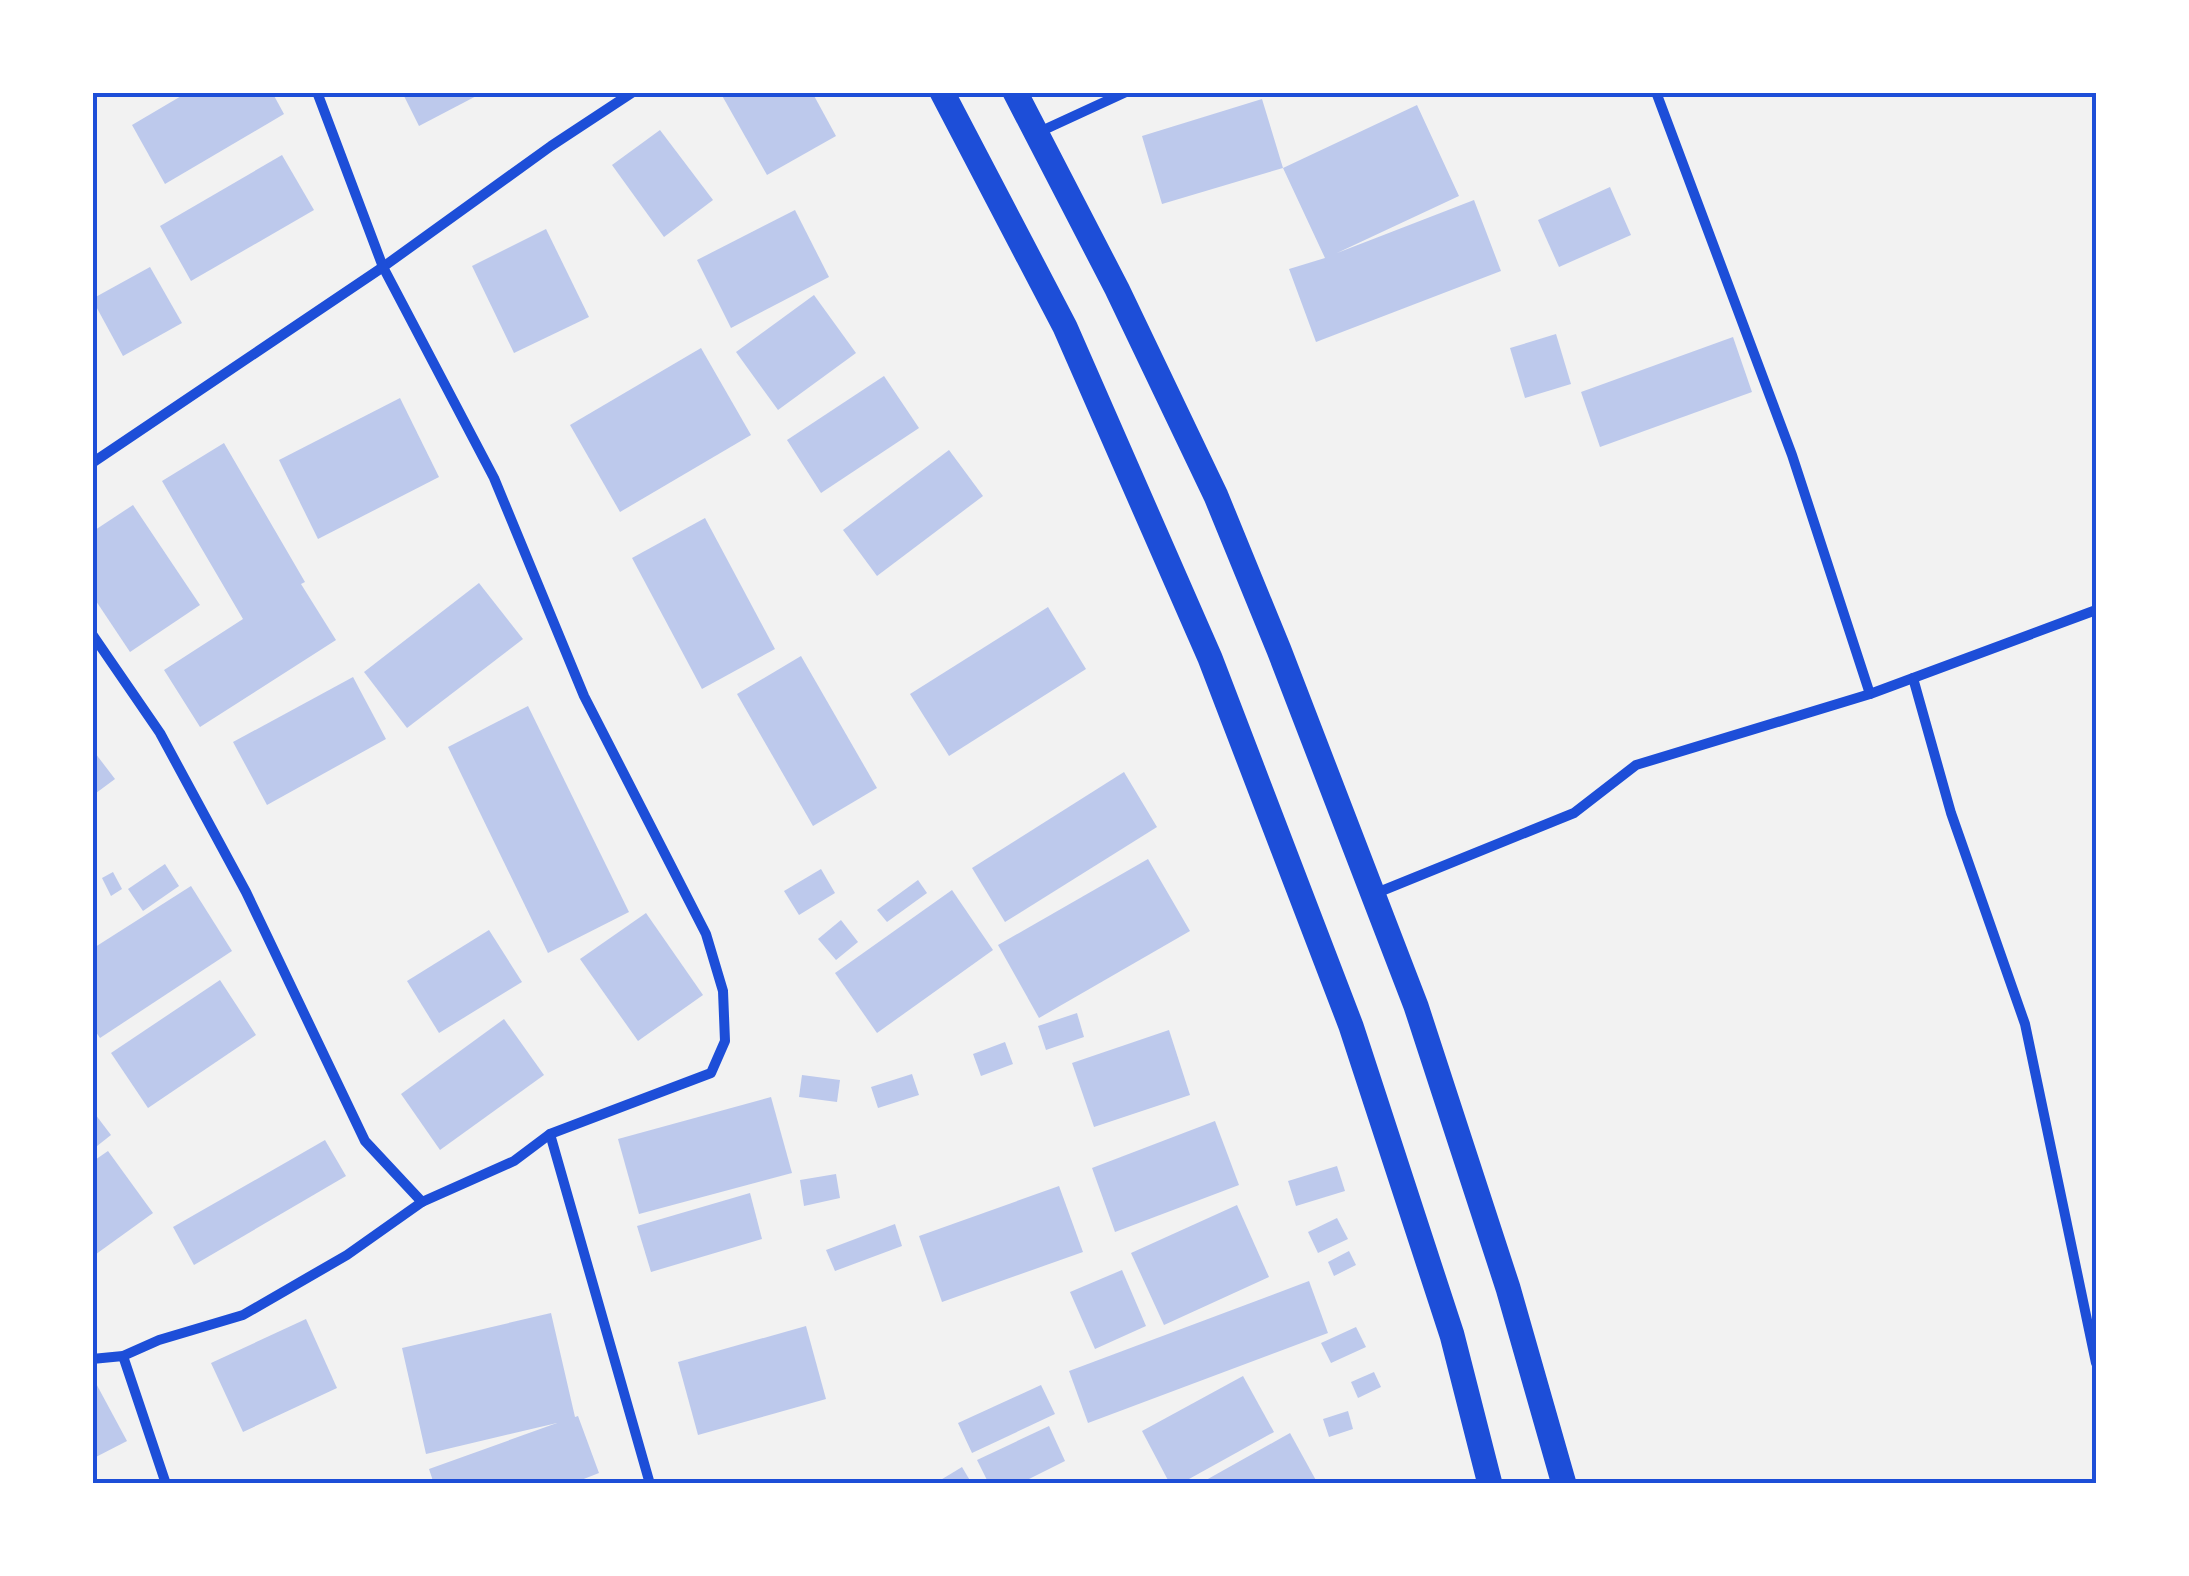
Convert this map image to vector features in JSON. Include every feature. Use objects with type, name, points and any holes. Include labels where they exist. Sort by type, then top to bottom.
[{"type":"main road","points":[[942,92],[1065,328],[1210,658],[1351,1026],[1452,1335],[1490,1484]]},
{"type":"main road","points":[[1015,92],[1216,496],[1373,894],[1416,1006],[1508,1288],[1564,1484]]},
{"type":"street","points":[[92,1359],[123,1356],[159,1340],[243,1315],[347,1255],[422,1202],[514,1161],[550,1134],[712,1073],[725,1041],[723,991],[706,934],[584,696],[494,478],[383,267],[317,92]]},
{"type":"street","points":[[92,463],[383,267],[632,92]]},
{"type":"street","points":[[1036,133],[1126,92]]},
{"type":"street","points":[[1656,92],[1792,456],[1870,694]]},
{"type":"street","points":[[1373,894],[1574,813],[1636,764],[1870,694],[2096,610]]},
{"type":"street","points":[[92,634],[160,733],[246,892],[365,1140],[422,1202]]},
{"type":"street","points":[[1913,678],[1951,813],[2025,1024],[2096,1364]]},
{"type":"street","points":[[550,1134],[650,1484]]},
{"type":"street","points":[[123,1356],[166,1484]]},
{"type":"building","points":[[188,92],[272,92],[284,114],[165,184],[132,125]]},
{"type":"building","points":[[402,92],[484,92],[419,126]]},
{"type":"building","points":[[720,92],[812,92],[836,136],[767,175]]},
{"type":"building","points":[[1262,99],[1283,168],[1162,204],[1142,136]]},
{"type":"building","points":[[1417,105],[1459,196],[1337,253],[1474,200],[1501,271],[1316,342],[1289,269],[1325,258],[1283,168]]},
{"type":"building","points":[[660,130],[713,200],[664,237],[612,165]]},
{"type":"building","points":[[282,155],[314,210],[191,281],[160,226]]},
{"type":"building","points":[[1610,187],[1631,235],[1559,267],[1538,220]]},
{"type":"building","points":[[795,210],[829,277],[731,328],[697,260]]},
{"type":"building","points":[[546,229],[589,317],[514,353],[472,266]]},
{"type":"building","points":[[150,267],[182,323],[123,356],[92,299]]},
{"type":"building","points":[[814,295],[856,353],[778,410],[736,352]]},
{"type":"building","points":[[1556,334],[1571,384],[1525,398],[1510,348]]},
{"type":"building","points":[[1733,337],[1752,392],[1600,447],[1581,392]]},
{"type":"building","points":[[701,348],[751,435],[620,512],[570,425]]},
{"type":"building","points":[[884,376],[919,428],[821,493],[787,440]]},
{"type":"building","points":[[400,398],[439,477],[318,539],[279,460]]},
{"type":"building","points":[[224,443],[336,640],[200,727],[164,670],[243,619],[162,481]]},
{"type":"building","points":[[949,450],[983,496],[877,576],[843,530]]},
{"type":"building","points":[[133,505],[200,605],[130,652],[92,595],[92,532]]},
{"type":"building","points":[[705,518],[775,649],[702,689],[632,558]]},
{"type":"building","points":[[479,583],[523,639],[407,728],[364,672]]},
{"type":"building","points":[[1048,607],[1086,669],[949,756],[910,694]]},
{"type":"building","points":[[801,656],[877,788],[813,826],[737,694]]},
{"type":"building","points":[[353,677],[386,739],[267,805],[233,742]]},
{"type":"building","points":[[528,706],[629,912],[548,953],[448,747]]},
{"type":"building","points":[[92,749],[115,779],[92,796]]},
{"type":"building","points":[[1124,772],[1157,827],[1005,922],[972,868]]},
{"type":"building","points":[[1148,859],[1190,931],[1039,1018],[998,945]]},
{"type":"building","points":[[165,864],[179,886],[143,911],[128,889]]},
{"type":"building","points":[[821,869],[835,893],[799,915],[784,891]]},
{"type":"building","points":[[113,872],[122,889],[111,896],[102,878]]},
{"type":"building","points":[[918,880],[927,893],[887,922],[877,910]]},
{"type":"building","points":[[191,886],[232,951],[100,1038],[92,1026],[92,949]]},
{"type":"building","points":[[952,890],[993,950],[877,1033],[835,973]]},
{"type":"building","points":[[646,913],[703,995],[638,1041],[580,959]]},
{"type":"building","points":[[841,920],[858,942],[836,960],[818,939]]},
{"type":"building","points":[[489,930],[522,982],[439,1033],[407,981]]},
{"type":"building","points":[[220,980],[256,1035],[148,1108],[111,1053]]},
{"type":"building","points":[[1077,1013],[1084,1037],[1046,1050],[1038,1026]]},
{"type":"building","points":[[504,1019],[544,1075],[440,1150],[401,1094]]},
{"type":"building","points":[[1169,1030],[1190,1095],[1094,1127],[1072,1063]]},
{"type":"building","points":[[1005,1042],[1013,1064],[981,1076],[973,1054]]},
{"type":"building","points":[[912,1074],[919,1095],[878,1108],[871,1087]]},
{"type":"building","points":[[802,1075],[840,1080],[837,1102],[799,1097]]},
{"type":"building","points":[[771,1097],[792,1173],[639,1214],[618,1139]]},
{"type":"building","points":[[92,1110],[111,1135],[92,1150]]},
{"type":"building","points":[[1215,1121],[1239,1185],[1115,1232],[1092,1168]]},
{"type":"building","points":[[325,1140],[346,1176],[194,1265],[173,1227]]},
{"type":"building","points":[[108,1151],[153,1213],[92,1257],[92,1162]]},
{"type":"building","points":[[1337,1166],[1345,1191],[1296,1206],[1288,1181]]},
{"type":"building","points":[[836,1174],[840,1198],[804,1206],[800,1180]]},
{"type":"building","points":[[1059,1186],[1083,1252],[942,1302],[919,1236]]},
{"type":"building","points":[[750,1193],[762,1239],[651,1272],[637,1226]]},
{"type":"building","points":[[1237,1205],[1269,1277],[1164,1325],[1131,1253]]},
{"type":"building","points":[[1337,1218],[1348,1239],[1318,1253],[1308,1232]]},
{"type":"building","points":[[895,1224],[902,1246],[835,1271],[826,1250]]},
{"type":"building","points":[[1349,1251],[1356,1265],[1334,1276],[1328,1262]]},
{"type":"building","points":[[1122,1270],[1146,1326],[1095,1349],[1070,1292]]},
{"type":"building","points":[[1309,1281],[1328,1333],[1088,1423],[1069,1371]]},
{"type":"building","points":[[551,1313],[575,1417],[578,1416],[599,1473],[571,1484],[434,1484],[429,1469],[557,1423],[426,1454],[402,1348]]},
{"type":"building","points":[[306,1319],[337,1388],[243,1432],[211,1363]]},
{"type":"building","points":[[806,1326],[826,1399],[698,1435],[678,1362]]},
{"type":"building","points":[[1356,1327],[1366,1347],[1331,1363],[1321,1343]]},
{"type":"building","points":[[1374,1372],[1381,1387],[1358,1398],[1351,1382]]},
{"type":"building","points":[[92,1376],[127,1441],[92,1459]]},
{"type":"building","points":[[1243,1376],[1274,1432],[1180,1484],[1170,1484],[1142,1431]]},
{"type":"building","points":[[1041,1385],[1055,1414],[972,1453],[958,1423]]},
{"type":"building","points":[[1348,1411],[1353,1429],[1329,1437],[1323,1419]]},
{"type":"building","points":[[1049,1426],[1065,1461],[1019,1484],[989,1484],[977,1460]]},
{"type":"building","points":[[1290,1433],[1318,1484],[1199,1484]]},
{"type":"building","points":[[962,1467],[972,1484],[934,1484]]}]
